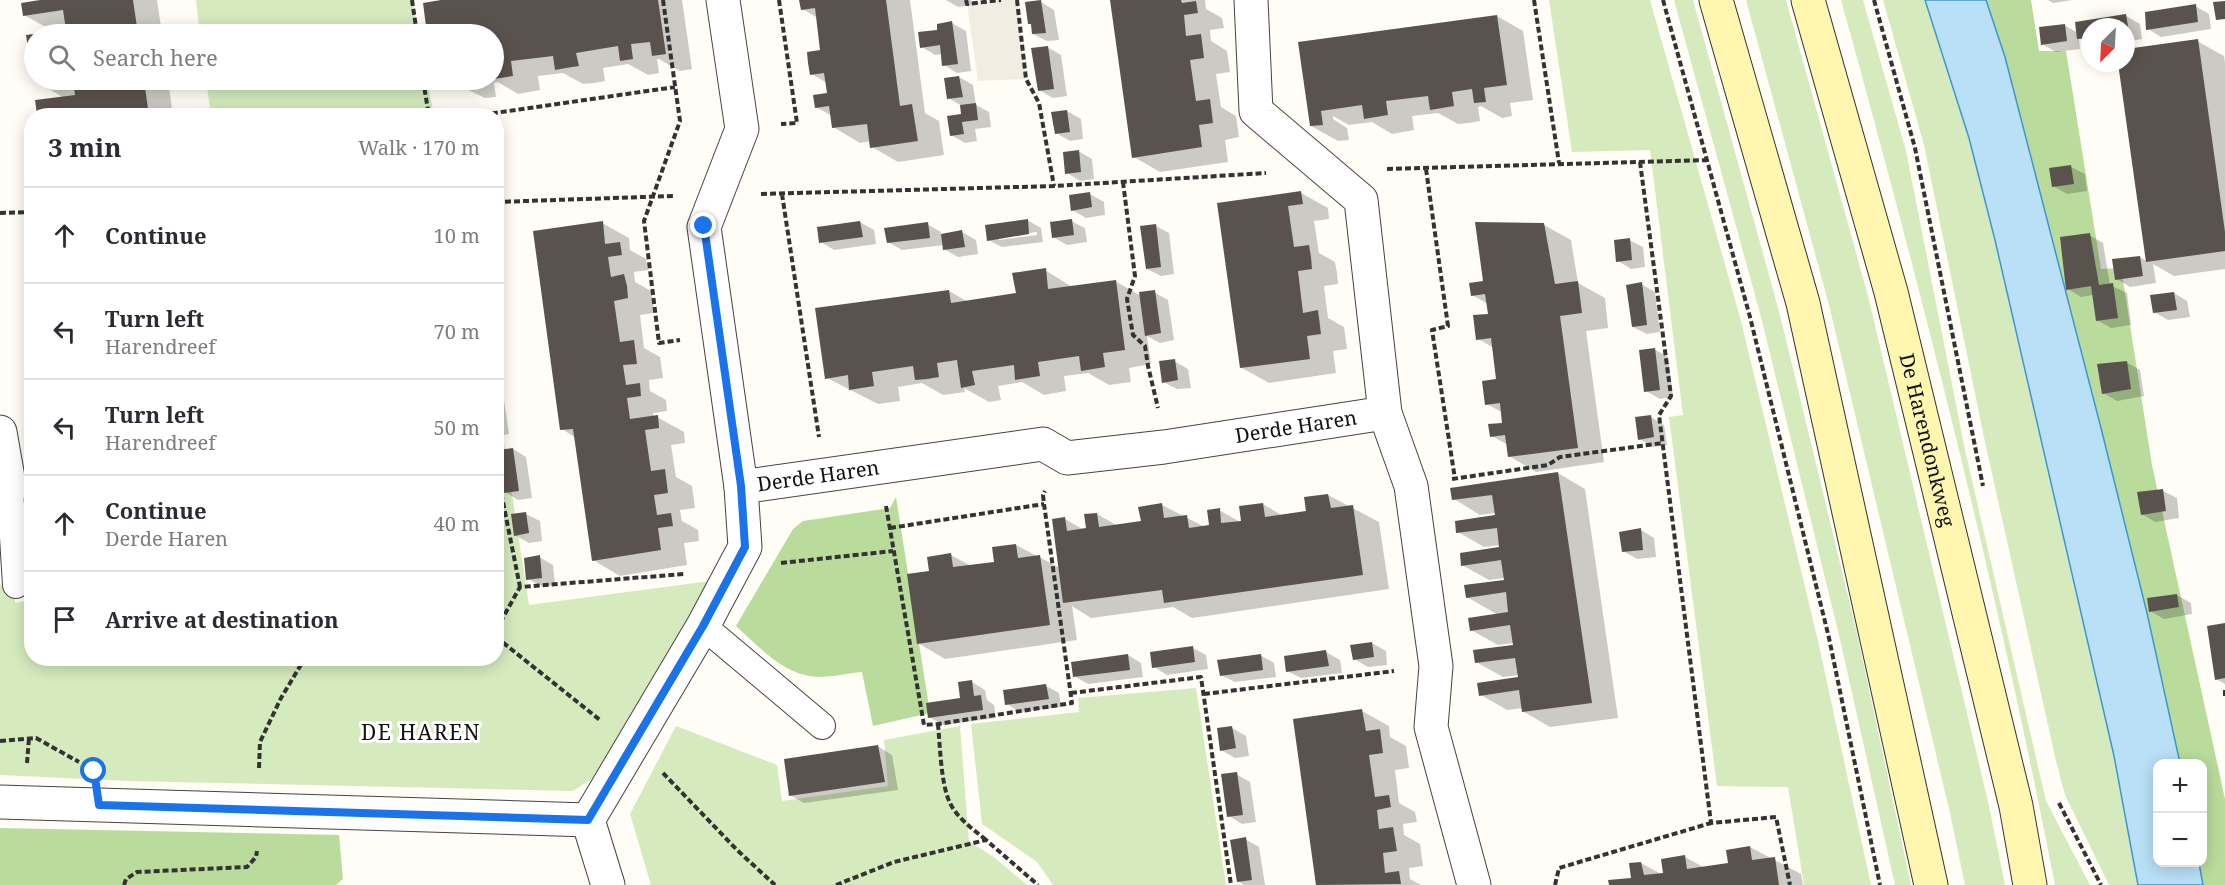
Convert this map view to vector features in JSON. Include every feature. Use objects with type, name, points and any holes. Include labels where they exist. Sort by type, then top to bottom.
[{"type":"main road","points":[[1716,0],[1803,303],[1931,885]]},
{"type":"main road","name":"De Harendonkweg","points":[[1808,0],[1891,292],[2016,807],[2030,885]]},
{"type":"street","name":"Derde Haren","points":[[723,0],[742,129],[704,226],[741,486],[1043,444],[1067,458],[1164,447],[1384,412]]},
{"type":"street","name":"Derde Haren","points":[[1251,0],[1256,111],[1361,200],[1384,412],[1411,486],[1436,666],[1431,727],[1474,885]]},
{"type":"street","points":[[0,432],[5,490]]},
{"type":"street","points":[[608,885],[588,820],[703,626],[745,547],[741,486]]},
{"type":"street","points":[[0,802],[588,820]]},
{"type":"lane","points":[[5,490],[16,585]]},
{"type":"lane","points":[[703,626],[822,726]]},
{"type":"path","points":[[412,0],[416,24]]},
{"type":"path","points":[[504,112],[675,87],[663,0]]},
{"type":"path","points":[[742,129],[797,123],[779,0]]},
{"type":"path","points":[[966,0],[967,4],[1001,0]]},
{"type":"path","points":[[1017,0],[1026,79],[1039,103],[1054,186]]},
{"type":"path","points":[[1534,0],[1559,163]]},
{"type":"path","points":[[1663,0],[1750,317],[1826,626],[1880,885]]},
{"type":"path","points":[[1874,0],[1915,148],[1984,491]]},
{"type":"path","points":[[425,90],[428,108]]},
{"type":"path","points":[[504,202],[1054,186],[1325,168],[1426,169],[1707,160]]},
{"type":"path","points":[[1640,162],[1671,396],[1659,416],[1711,823]]},
{"type":"path","points":[[1426,169],[1448,326],[1432,330],[1455,479]]},
{"type":"path","points":[[1123,182],[1135,276],[1127,299],[1134,335],[1145,346],[1157,400],[1164,447]]},
{"type":"path","points":[[782,194],[825,475]]},
{"type":"path","points":[[0,213],[24,212]]},
{"type":"path","points":[[1411,486],[1548,465],[1560,457],[1663,443]]},
{"type":"path","points":[[879,468],[924,725],[1072,703],[1043,495],[1067,458]]},
{"type":"path","points":[[890,528],[1044,504]]},
{"type":"path","points":[[504,507],[520,587],[504,616]]},
{"type":"path","points":[[520,587],[689,573],[893,551]]},
{"type":"path","points":[[1204,694],[1436,666]]},
{"type":"path","points":[[1071,693],[1201,677],[1231,885]]},
{"type":"path","points":[[2225,690],[2225,698]]},
{"type":"path","points":[[938,724],[945,788],[950,803],[959,816],[1038,885]]},
{"type":"path","points":[[0,741],[36,738],[94,771],[99,805]]},
{"type":"path","points":[[2054,792],[2101,885]]},
{"type":"path","points":[[1555,885],[1559,868],[1711,823],[1776,817],[1790,885]]},
{"type":"path","points":[[836,885],[894,862],[986,840]]},
{"type":"green space","points":[[196,0],[412,0],[417,24],[199,24]]},
{"type":"green space","points":[[1549,0],[1650,0],[1741,321],[1818,641],[1871,885],[1804,885],[1788,787],[1717,786],[1669,417],[1683,415],[1650,150],[1572,152]]},
{"type":"green space","points":[[1674,0],[1693,0],[1780,315],[1856,629],[1911,885],[1895,885],[1839,635],[1761,317]]},
{"type":"green space","points":[[1746,0],[1786,0],[1868,296],[1989,806],[2005,885],[1965,885],[1950,813],[1829,305]]},
{"type":"green space","points":[[1841,0],[1863,0],[1906,151],[1965,450],[2046,801],[2090,885],[2055,885],[2008,662],[1957,440]]},
{"type":"green space","points":[[1883,0],[1925,0],[1969,138],[1995,240],[2114,756],[2138,885],[2109,885],[2065,795],[1985,442],[1924,145]]},
{"type":"green space","points":[[1986,0],[2031,0],[2039,51],[2066,51],[2101,269],[2121,268],[2152,465],[2225,799],[2225,885],[2203,885],[2200,867],[2207,867],[2207,759],[2179,759],[2147,613],[2005,57]]},
{"type":"green space","points":[[207,90],[429,90],[433,108],[210,108]]},
{"type":"green space","points":[[504,442],[529,605],[710,581],[593,778],[573,791],[129,781],[0,775],[0,585],[14,583],[15,603],[24,601],[24,666],[504,666]]},
{"type":"green space","points":[[896,497],[930,713],[873,726],[862,672],[819,677],[795,672],[773,659],[736,626],[793,529],[803,521],[890,508]]},
{"type":"green space","points":[[1196,688],[1226,885],[1053,885],[1037,862],[982,824],[971,724],[1079,712],[1078,698]]},
{"type":"green space","points":[[676,726],[777,765],[782,801],[888,786],[884,740],[960,726],[969,841],[995,858],[1027,885],[651,885],[630,814]]},
{"type":"green space","points":[[0,828],[339,835],[343,879],[336,885],[0,885]]},
{"type":"shaded area","points":[[1017,0],[1026,79],[978,81],[967,4]]},
{"type":"water","points":[[1925,0],[1986,0],[2005,57],[2147,613],[2179,759],[2153,759],[2153,867],[2200,867],[2203,885],[2138,885],[2114,756],[1995,240],[1969,138]]},
{"type":"building","points":[[40,0],[133,0],[137,24],[65,24],[63,10],[23,16],[21,3]]},
{"type":"building","points":[[441,0],[658,0],[666,54],[652,56],[650,42],[631,44],[633,59],[620,61],[618,46],[576,53],[579,66],[555,70],[553,56],[511,61],[513,76],[504,77],[504,24],[426,24],[423,3]]},
{"type":"building","points":[[799,0],[886,0],[900,106],[912,104],[918,141],[870,148],[867,124],[832,128],[829,106],[815,108],[813,95],[827,93],[824,73],[810,75],[808,63],[807,52],[820,50],[815,8],[801,10]]},
{"type":"building","points":[[1041,0],[1046,33],[1032,34],[1025,2]]},
{"type":"building","points":[[1110,0],[1181,0],[1182,3],[1196,1],[1198,13],[1184,15],[1186,36],[1201,34],[1204,58],[1190,60],[1196,101],[1210,99],[1213,123],[1199,125],[1202,147],[1132,158]]},
{"type":"building","points":[[2225,1],[2225,19],[2216,20],[2213,2]]},
{"type":"building","points":[[2196,4],[2198,22],[2146,30],[2145,12]]},
{"type":"building","points":[[2126,14],[2127,18],[2100,18]]},
{"type":"building","points":[[1497,15],[1507,85],[1484,88],[1486,102],[1474,103],[1472,89],[1452,92],[1454,106],[1430,110],[1428,96],[1386,101],[1388,115],[1364,119],[1362,105],[1321,111],[1323,125],[1310,126],[1298,42]]},
{"type":"building","points":[[952,21],[958,64],[942,66],[940,45],[920,48],[918,32],[937,30],[937,24]]},
{"type":"building","points":[[2081,21],[2081,39],[2077,39],[2075,22]]},
{"type":"building","points":[[2065,24],[2067,41],[2041,45],[2039,27]]},
{"type":"building","points":[[2198,39],[2225,232],[2225,251],[2146,262],[2119,72],[2135,72],[2135,48]]},
{"type":"building","points":[[1048,46],[1054,89],[1038,91],[1031,48]]},
{"type":"building","points":[[959,76],[963,97],[947,99],[944,78]]},
{"type":"building","points":[[74,90],[145,90],[148,108],[36,108],[35,100],[75,95]]},
{"type":"building","points":[[976,103],[978,120],[962,122],[964,134],[950,136],[947,116],[961,114],[960,105]]},
{"type":"building","points":[[1067,110],[1070,132],[1055,134],[1051,112]]},
{"type":"building","points":[[1079,150],[1081,172],[1065,174],[1063,152]]},
{"type":"building","points":[[2071,165],[2074,184],[2052,187],[2049,168]]},
{"type":"building","points":[[1301,191],[1303,204],[1288,206],[1294,247],[1309,245],[1311,257],[1312,269],[1298,271],[1303,313],[1318,310],[1321,334],[1307,336],[1310,359],[1240,368],[1217,203]]},
{"type":"building","points":[[1090,192],[1092,207],[1071,211],[1069,195]]},
{"type":"building","points":[[1028,219],[1029,234],[987,241],[985,225]]},
{"type":"building","points":[[1072,219],[1074,235],[1052,238],[1050,222]]},
{"type":"building","points":[[603,221],[605,244],[620,242],[622,255],[608,257],[611,277],[624,274],[627,286],[628,298],[614,301],[620,342],[634,340],[637,364],[623,365],[626,385],[640,383],[641,396],[627,398],[630,419],[658,415],[659,428],[645,430],[651,471],[665,469],[668,493],[654,495],[657,515],[671,513],[673,526],[658,528],[661,550],[592,561],[573,429],[560,430],[533,231]]},
{"type":"building","points":[[860,221],[863,237],[819,243],[817,227]]},
{"type":"building","points":[[928,222],[930,238],[887,243],[884,228]]},
{"type":"building","points":[[1475,222],[1544,223],[1555,284],[1578,281],[1582,313],[1560,316],[1578,448],[1508,457],[1505,435],[1490,437],[1488,424],[1502,423],[1500,403],[1485,405],[1482,381],[1496,379],[1491,338],[1476,340],[1473,315],[1488,314],[1485,294],[1471,296],[1469,283],[1483,281]]},
{"type":"building","points":[[1156,224],[1161,267],[1146,269],[1140,226]]},
{"type":"building","points":[[962,230],[965,247],[943,250],[941,234]]},
{"type":"building","points":[[2090,233],[2099,285],[2113,283],[2118,318],[2096,321],[2091,286],[2066,290],[2060,237]]},
{"type":"building","points":[[1630,238],[1632,260],[1616,262],[1614,240]]},
{"type":"building","points":[[2140,256],[2143,276],[2115,280],[2112,259]]},
{"type":"building","points":[[1046,268],[1048,289],[1116,280],[1125,350],[1103,353],[1105,367],[1081,371],[1079,356],[1038,362],[1040,376],[1015,380],[1014,365],[972,371],[975,385],[961,388],[957,360],[937,363],[939,377],[927,379],[915,380],[913,366],[872,372],[874,386],[849,390],[848,375],[825,379],[815,308],[949,290],[951,303],[1016,293],[1012,273]]},
{"type":"building","points":[[1642,282],[1647,325],[1632,327],[1626,285]]},
{"type":"building","points":[[1155,290],[1161,333],[1145,336],[1139,292]]},
{"type":"building","points":[[2174,292],[2177,310],[2153,313],[2150,295]]},
{"type":"building","points":[[1655,348],[1660,390],[1644,392],[1639,350]]},
{"type":"building","points":[[1175,359],[1178,380],[1162,383],[1159,361]]},
{"type":"building","points":[[2127,361],[2131,389],[2102,394],[2097,364]]},
{"type":"building","points":[[1651,415],[1654,437],[1638,440],[1635,417]]},
{"type":"building","points":[[513,448],[519,491],[504,493],[504,449]]},
{"type":"building","points":[[1558,472],[1592,703],[1522,712],[1519,690],[1479,696],[1477,683],[1518,677],[1515,658],[1475,663],[1473,650],[1513,645],[1510,625],[1470,631],[1468,618],[1508,612],[1506,592],[1466,598],[1464,585],[1504,580],[1501,560],[1461,566],[1460,553],[1499,547],[1497,528],[1456,533],[1455,521],[1495,515],[1492,495],[1452,500],[1450,488]]},
{"type":"building","points":[[2163,489],[2166,511],[2141,515],[2137,492]]},
{"type":"building","points":[[1328,494],[1331,508],[1353,505],[1363,575],[1164,603],[1162,590],[1063,603],[1052,519],[1065,517],[1067,531],[1086,528],[1084,514],[1097,513],[1099,527],[1141,521],[1138,507],[1162,503],[1164,518],[1187,515],[1189,528],[1209,525],[1207,510],[1220,508],[1221,523],[1241,521],[1239,506],[1263,503],[1265,517],[1306,511],[1304,497]]},
{"type":"building","points":[[526,512],[529,533],[514,536],[511,514]]},
{"type":"building","points":[[1641,528],[1643,550],[1622,552],[1619,532]]},
{"type":"building","points":[[1016,544],[1018,558],[1040,555],[1050,625],[917,644],[907,574],[929,571],[927,557],[951,553],[953,567],[994,562],[992,547]]},
{"type":"building","points":[[540,555],[542,578],[526,580],[524,558]]},
{"type":"building","points":[[2177,594],[2179,607],[2149,612],[2147,598]]},
{"type":"building","points":[[2225,623],[2225,678],[2215,680],[2207,626]]},
{"type":"building","points":[[1372,642],[1374,657],[1353,660],[1350,645]]},
{"type":"building","points":[[1193,646],[1195,662],[1152,668],[1150,652]]},
{"type":"building","points":[[1326,650],[1329,666],[1286,672],[1284,656]]},
{"type":"building","points":[[1128,654],[1130,670],[1073,677],[1071,662]]},
{"type":"building","points":[[1261,654],[1263,670],[1220,676],[1217,660]]},
{"type":"building","points":[[972,680],[974,696],[981,695],[983,710],[928,718],[926,703],[960,698],[958,682]]},
{"type":"building","points":[[1046,684],[1049,699],[1005,705],[1003,690]]},
{"type":"building","points":[[1362,709],[1366,731],[1380,729],[1383,753],[1369,755],[1375,797],[1389,795],[1391,807],[1377,810],[1379,829],[1393,827],[1397,851],[1383,853],[1385,873],[1399,871],[1401,884],[1316,885],[1293,719]]},
{"type":"building","points":[[1232,726],[1236,748],[1220,751],[1217,728]]},
{"type":"building","points":[[878,745],[885,782],[789,796],[784,759]]},
{"type":"building","points":[[1237,772],[1243,815],[1227,817],[1221,774]]},
{"type":"building","points":[[1246,837],[1252,880],[1237,882],[1230,840]]},
{"type":"building","points":[[1750,846],[1752,860],[1775,857],[1779,885],[1609,885],[1608,880],[1631,878],[1629,863],[1641,862],[1644,875],[1663,873],[1661,859],[1685,855],[1687,869],[1728,863],[1726,850]]},
{"type":"district","name":"DE HAREN","points":[[421,733]]},
{"type":"route","points":[[94,771],[99,805],[588,820],[703,626],[745,547],[741,486],[704,226]]}]
